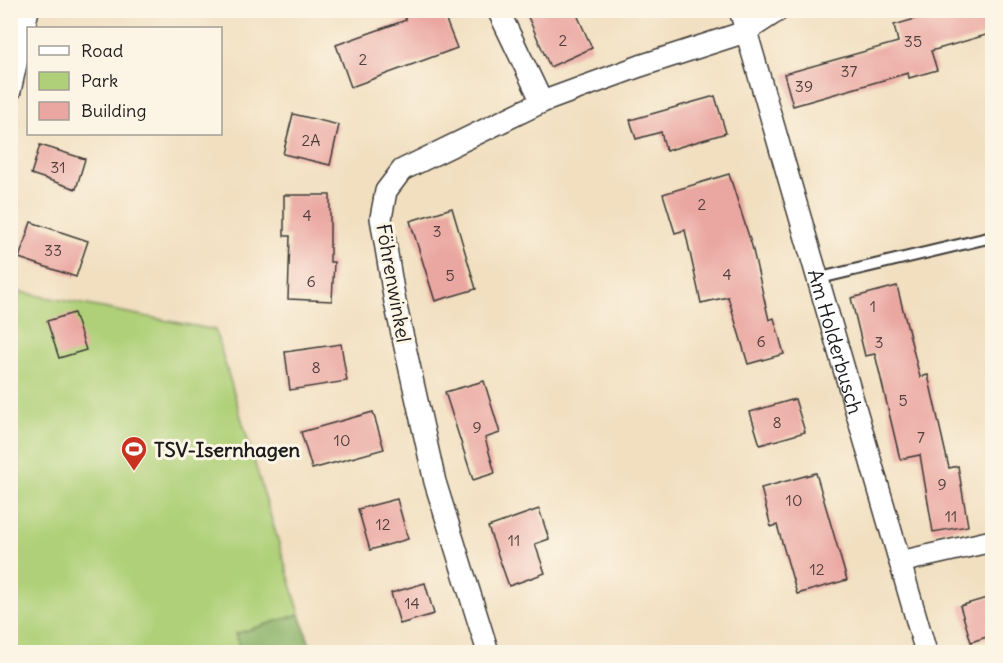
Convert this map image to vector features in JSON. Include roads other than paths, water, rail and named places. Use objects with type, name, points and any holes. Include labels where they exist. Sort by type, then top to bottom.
[{"type":"street","points":[[498,10],[542,102]]},
{"type":"street","name":"Am Holderbusch","points":[[740,10],[816,279],[926,652]]},
{"type":"street","name":"Föhrenwinkel","points":[[488,652],[435,482],[395,302],[381,218],[386,191],[402,170],[542,102],[640,66],[745,32],[780,10]]},
{"type":"street","points":[[10,91],[21,22]]},
{"type":"street","points":[[900,562],[993,541]]},
{"type":"lane","points":[[816,279],[993,237]]},
{"type":"place","name":"TSV-Isernhagen","points":[[134,472]]}]
